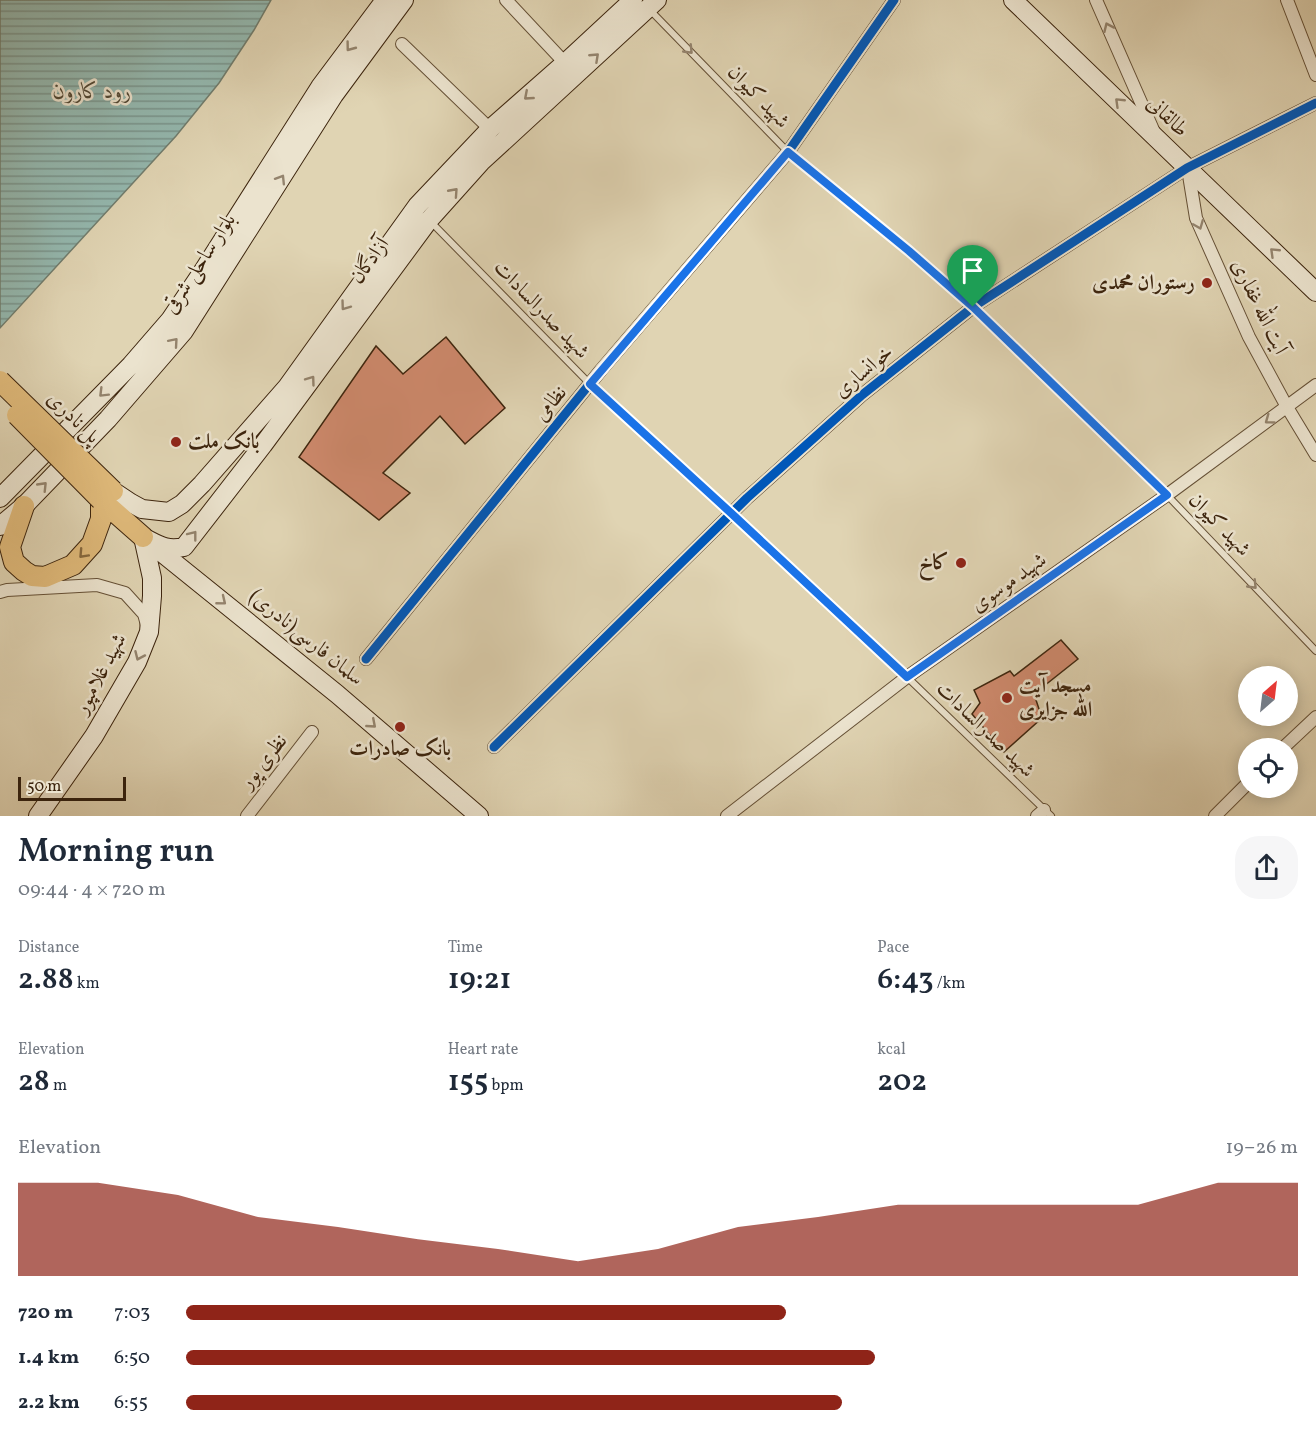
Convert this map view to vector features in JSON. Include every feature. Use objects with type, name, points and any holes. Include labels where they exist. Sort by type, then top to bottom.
[{"type":"main road","name":"بلوار ساحلی شرقی","points":[[0,498],[131,365],[170,320],[320,87],[385,0]]},
{"type":"main road","name":"بلوار ساحلی شرقی","points":[[0,526],[24,506],[108,419],[184,331],[334,95],[404,0]]},
{"type":"main road","name":"طالقانی","points":[[1013,0],[1316,292]]},
{"type":"main road","name":"آزادگان","points":[[107,495],[142,509],[169,512],[182,504],[287,387],[417,206],[490,129],[566,63],[646,3]]},
{"type":"main road","name":"آزادگان","points":[[143,537],[164,547],[174,549],[184,547],[263,445],[429,220],[481,162],[646,3]]},
{"type":"main road","name":"پل نادری","points":[[0,381],[107,495]]},
{"type":"main road","name":"پل نادری","points":[[0,399],[107,495]]},
{"type":"main road","points":[[24,506],[10,547],[14,562],[32,576],[45,577],[72,565],[92,544],[107,495]]},
{"type":"main road","name":"سلمان فارسی(نادری)","points":[[107,495],[143,537],[337,694],[479,816]]},
{"type":"main road","name":"شهید غلامپور","points":[[38,816],[94,736],[137,662],[149,632],[152,578],[143,537]]},
{"type":"street","points":[[506,0],[566,63]]},
{"type":"street","name":"نظامی","points":[[366,659],[590,384],[788,152],[894,0]]},
{"type":"street","points":[[1096,0],[1157,138]]},
{"type":"street","points":[[1287,0],[1316,75]]},
{"type":"street","points":[[402,45],[490,129]]},
{"type":"street","name":"خوانساری","points":[[494,747],[731,513],[862,395],[973,307],[1187,168],[1316,103]]},
{"type":"street","name":"آیت الله غفاری","points":[[1187,168],[1196,218],[1249,337],[1316,455]]},
{"type":"street","name":"شهید موسوی","points":[[727,816],[907,677],[1167,495],[1316,385]]},
{"type":"street","points":[[0,592],[97,585],[125,592],[144,614],[149,632]]},
{"type":"street","points":[[1294,738],[1316,717]]},
{"type":"street","name":"نظری پور","points":[[248,816],[312,732]]},
{"type":"street","points":[[1215,816],[1238,793]]},
{"type":"lane","name":"شهید کیوان","points":[[646,3],[788,152],[909,251],[973,307],[1167,495],[1316,651]]},
{"type":"lane","name":"شهید صدرالسادات","points":[[429,220],[590,384],[907,677],[1044,814]]},
{"type":"water","name":"رود کارون","points":[[0,0],[271,0],[219,83],[176,136],[0,328]]},
{"type":"building","points":[[446,337],[505,408],[465,444],[440,416],[383,473],[410,493],[379,520],[299,457],[376,346],[403,374]]},
{"type":"building","name":"مسجد آیت الله جزایری","points":[[1061,640],[1078,659],[1034,694],[1042,718],[1004,752],[972,714],[980,703],[974,690],[1010,671],[1014,676]]},
{"type":"cycle path","points":[[366,659],[601,370],[788,152],[894,0]]},
{"type":"cycle path","points":[[494,747],[747,498],[862,395],[973,307],[1187,168],[1316,103]]},
{"type":"place","name":"رستوران محمدی","points":[[1207,283]]},
{"type":"place","name":"بانک ملت","points":[[176,442]]},
{"type":"place","name":"کاخ","points":[[961,563]]},
{"type":"place","name":"مسجد آیت الله جزایری","points":[[1007,698]]},
{"type":"place","name":"بانک صادرات","points":[[400,727]]},
{"type":"route","points":[[788,152],[909,251],[973,307],[1167,495],[907,677],[590,384],[788,152]]}]
